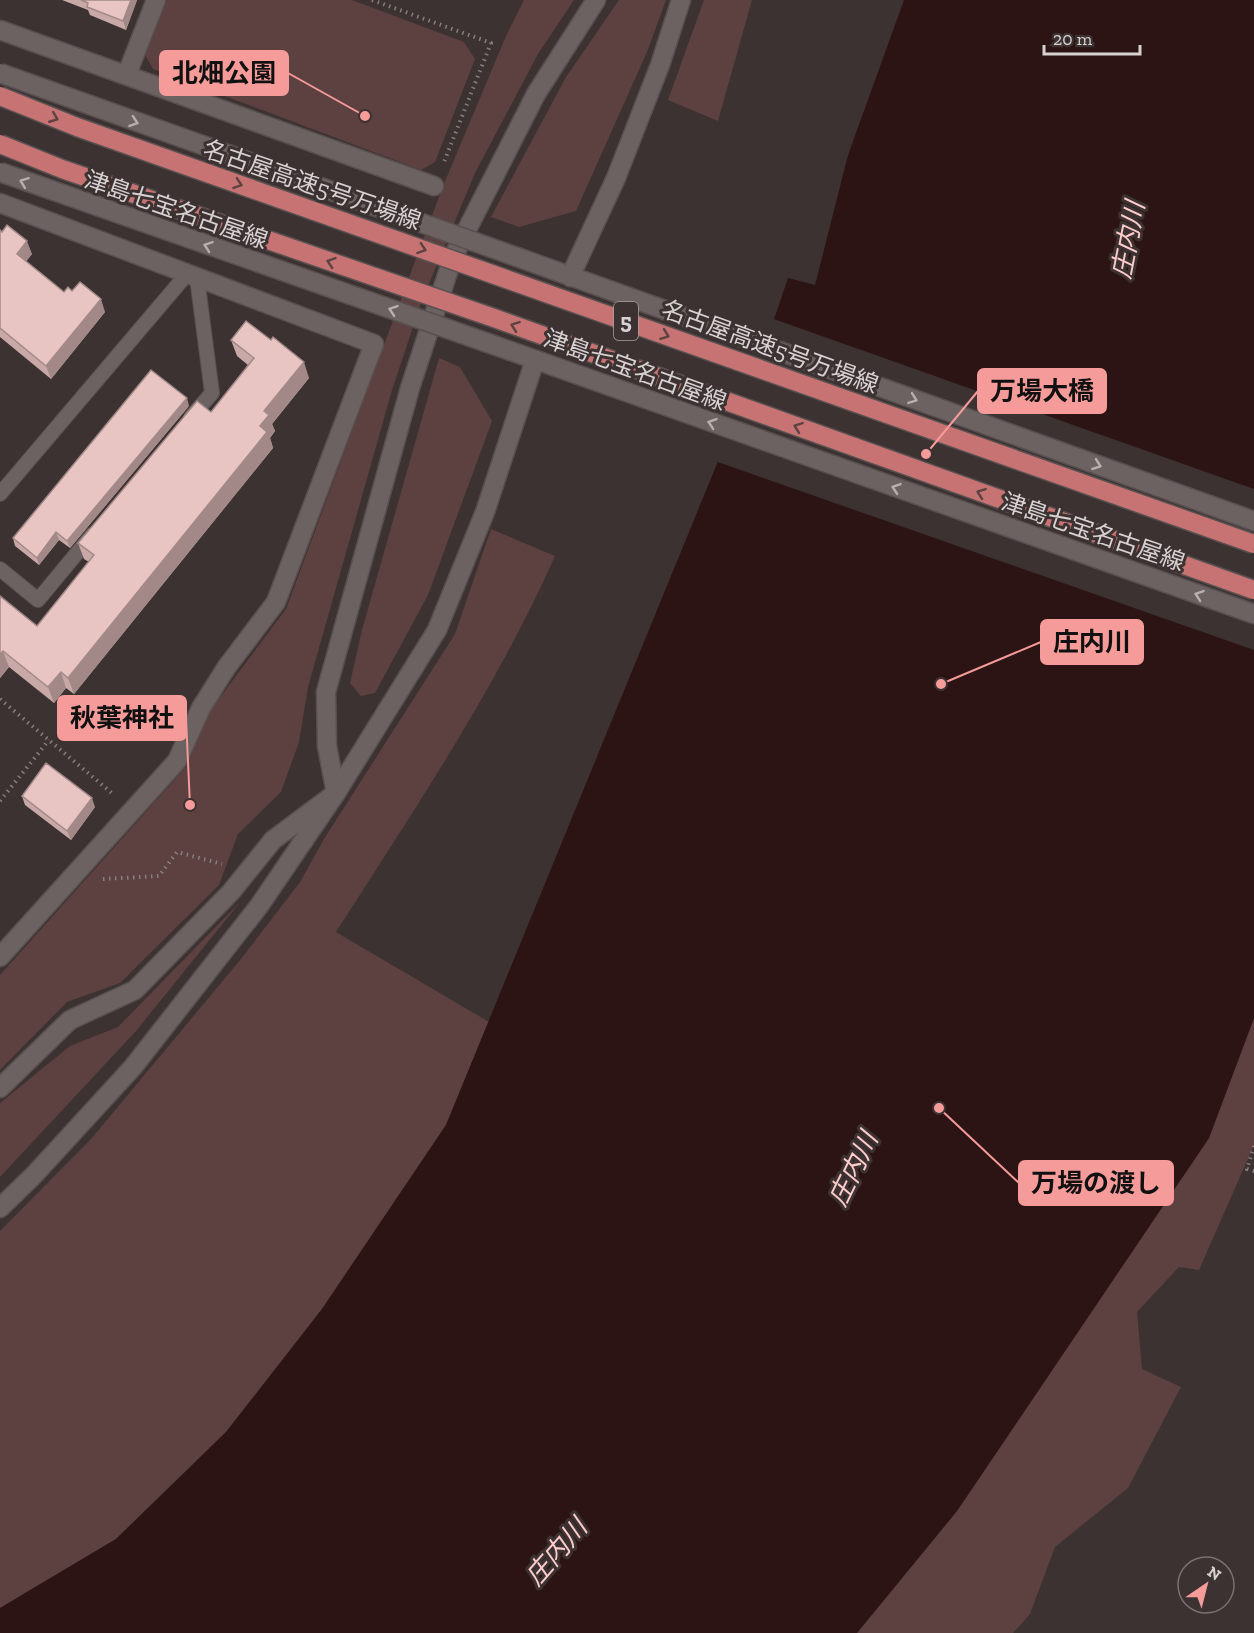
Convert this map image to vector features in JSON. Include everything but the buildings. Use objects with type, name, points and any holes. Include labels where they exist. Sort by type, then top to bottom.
[{"type":"highway","name":"名古屋高速5号万場線","points":[[0,96],[77,127],[1254,544]]},
{"type":"highway","name":"5","points":[[0,144],[62,169],[494,318],[1254,590]]},
{"type":"street","points":[[127,74],[156,0]]},
{"type":"street","points":[[336,794],[327,746],[326,692],[410,388],[453,257],[536,94],[596,0]]},
{"type":"street","points":[[570,277],[616,178],[660,65],[681,0]]},
{"type":"street","points":[[0,30],[434,186]]},
{"type":"street","points":[[0,73],[1254,520]]},
{"type":"street","name":"津島七宝名古屋線","points":[[0,172],[1254,614]]},
{"type":"street","points":[[0,203],[374,344],[276,602],[226,668],[201,708],[177,761],[0,957]]},
{"type":"street","points":[[0,1208],[34,1175],[133,1067],[259,906],[336,794],[436,630],[485,512],[535,360]]},
{"type":"street","points":[[0,1088],[70,1020],[135,990],[249,870],[273,840],[336,794]]},
{"type":"lane","points":[[182,429],[212,393],[192,276]]},
{"type":"lane","points":[[0,494],[192,276]]},
{"type":"lane","points":[[0,569],[38,600],[98,528]]},
{"type":"path","points":[[372,0],[491,43],[434,186]]},
{"type":"path","points":[[0,699],[132,810]]},
{"type":"path","points":[[0,801],[49,740]]},
{"type":"path","points":[[104,880],[159,876],[177,852],[249,870]]},
{"type":"path","points":[[1254,1146],[1247,1169],[1254,1171]]},
{"type":"shaded area","points":[[167,0],[352,0],[464,42],[475,59],[435,162],[421,170],[153,69],[145,55]]},
{"type":"shaded area","points":[[524,0],[574,0],[538,54],[475,173],[421,303],[392,390],[308,687],[299,742],[281,792],[238,834],[219,885],[120,983],[67,1002],[0,1070],[0,975],[186,767],[209,712],[286,609],[443,186],[506,36]]},
{"type":"shaded area","points":[[619,0],[666,0],[647,52],[576,211],[519,227],[491,217],[566,77]]},
{"type":"shaded area","points":[[704,0],[752,0],[718,121],[668,100]]},
{"type":"shaded area","points":[[439,358],[460,367],[492,421],[428,595],[375,693],[361,696],[350,683],[362,630]]},
{"type":"shaded area","points":[[491,529],[555,556],[507,654],[453,748],[336,932],[489,1022],[446,1125],[322,1309],[226,1432],[116,1539],[0,1608],[0,1231],[91,1139],[241,959],[300,882],[324,839],[455,634]]},
{"type":"shaded area","points":[[241,901],[136,1031],[0,1177],[0,1103],[70,1046],[118,1027]]},
{"type":"shaded area","points":[[1254,1018],[1254,1145],[1199,1270],[1179,1267],[1137,1312],[1142,1369],[1181,1387],[1128,1488],[1055,1547],[1030,1614],[1013,1633],[857,1633],[957,1511],[1209,1138]]},
{"type":"water","name":"庄内川","points":[[904,0],[1254,0],[1254,1018],[1209,1138],[957,1511],[857,1633],[0,1633],[0,1608],[116,1539],[226,1432],[322,1309],[446,1125],[764,349],[788,278],[815,285],[848,155]]},
{"type":"pier","points":[[771,318],[1254,489],[1254,650],[715,461]]},
{"type":"place","name":"北畑公園","points":[[365,116]]},
{"type":"place","name":"万場大橋","points":[[926,454]]},
{"type":"place","name":"庄内川","points":[[941,684]]},
{"type":"place","name":"秋葉神社","points":[[190,805]]},
{"type":"place","name":"万場の渡し","points":[[939,1108]]}]
